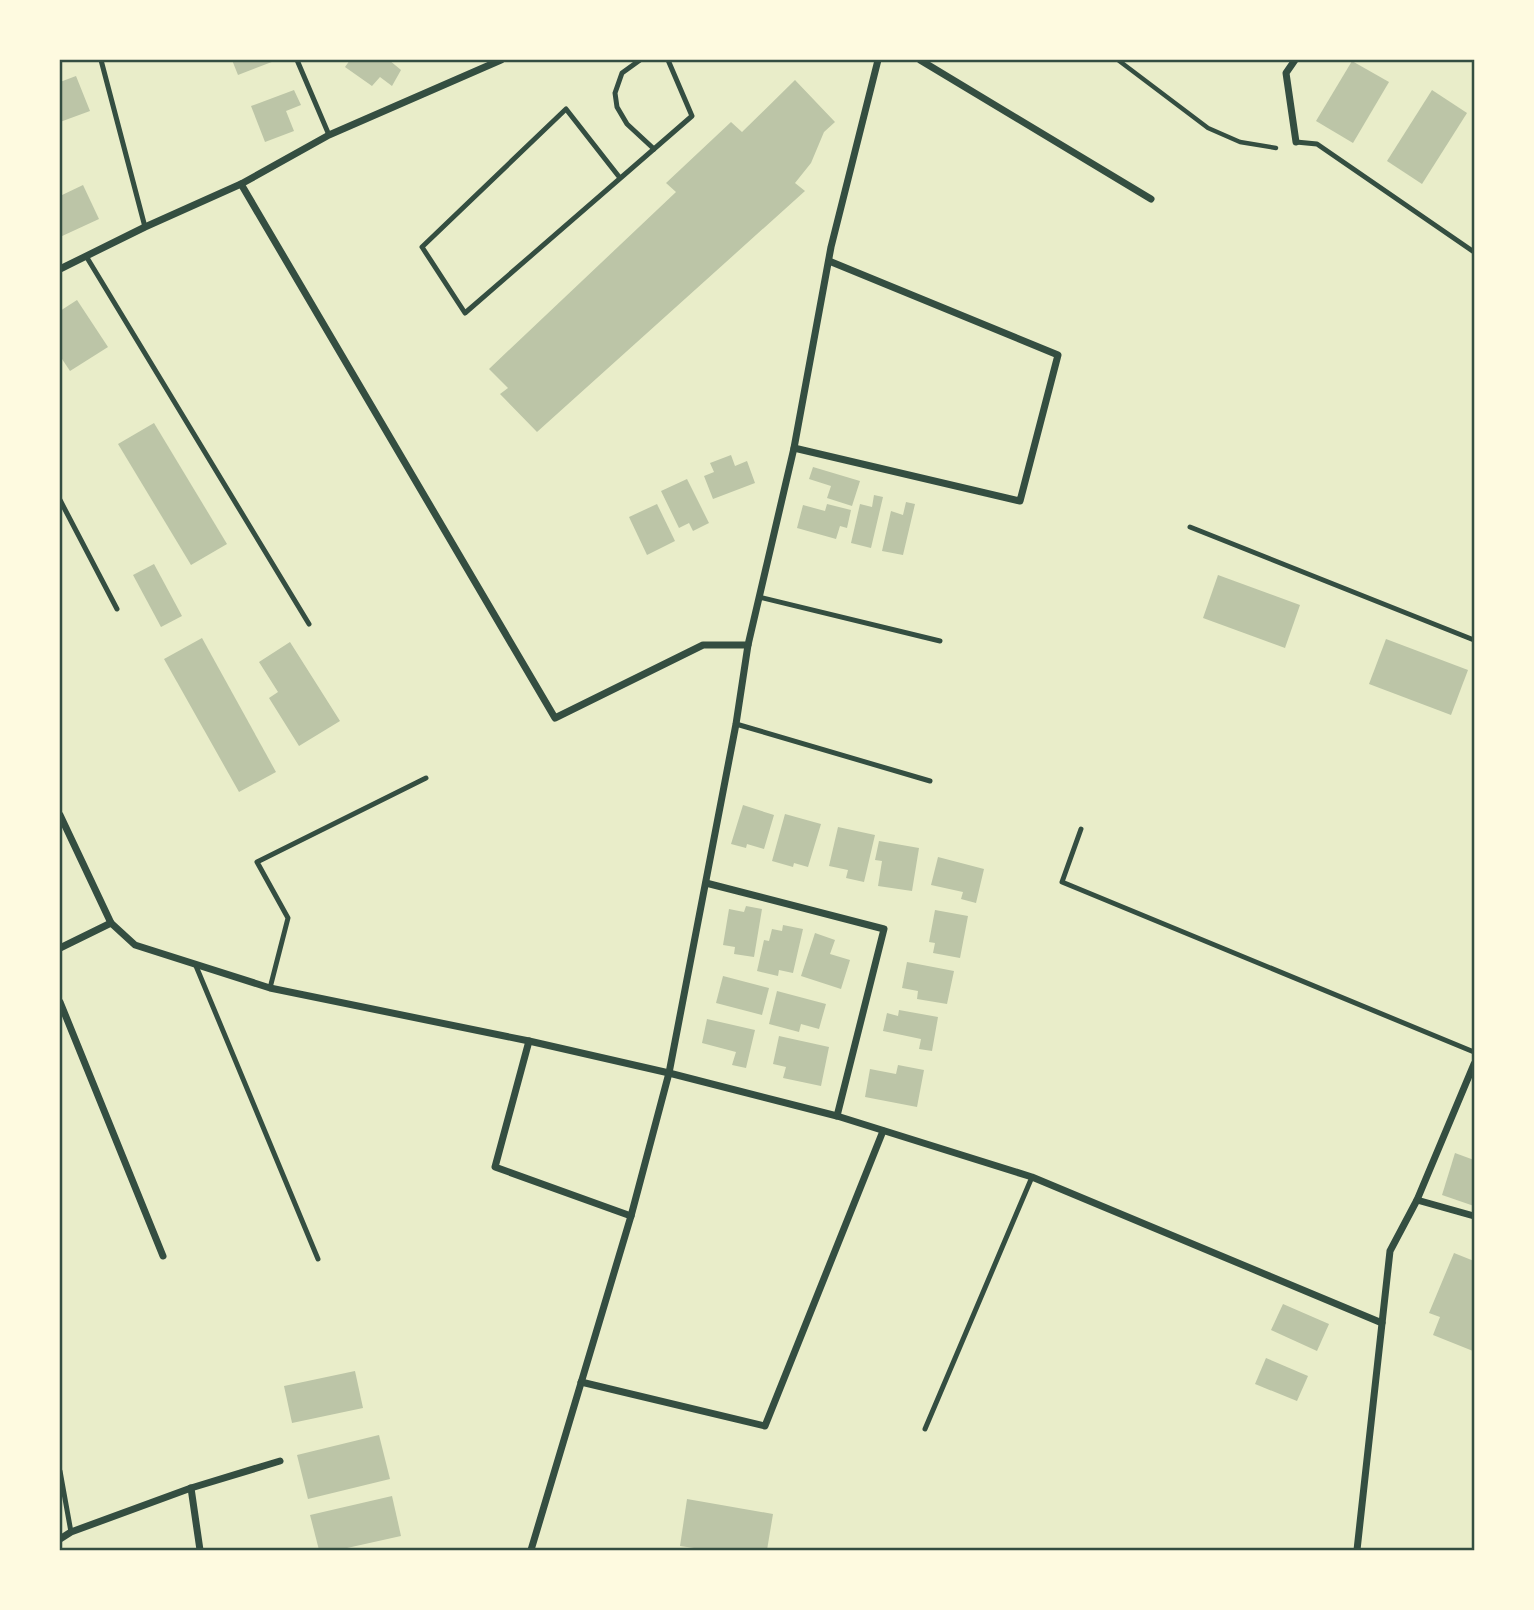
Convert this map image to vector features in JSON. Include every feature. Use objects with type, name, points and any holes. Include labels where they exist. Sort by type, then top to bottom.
[{"type":"street","points":[[60,269],[241,184],[329,135],[501,60]]},
{"type":"street","points":[[531,1550],[631,1216],[669,1073],[736,724],[748,645],[794,448],[829,261],[878,60]]},
{"type":"street","points":[[920,60],[1151,199]]},
{"type":"street","points":[[1295,60],[1286,73],[1296,142]]},
{"type":"street","points":[[241,184],[555,718],[703,645],[748,645]]},
{"type":"street","points":[[794,448],[1020,500],[1058,355],[829,261]]},
{"type":"street","points":[[60,815],[111,923],[135,945],[270,988],[529,1041],[837,1116],[1032,1177],[1382,1323]]},
{"type":"street","points":[[706,883],[884,929],[837,1116]]},
{"type":"street","points":[[60,948],[111,923]]},
{"type":"street","points":[[60,1002],[163,1256]]},
{"type":"street","points":[[529,1041],[495,1167],[631,1216]]},
{"type":"street","points":[[1357,1550],[1390,1251],[1417,1200],[1475,1064]]},
{"type":"street","points":[[581,1382],[765,1426],[883,1131]]},
{"type":"street","points":[[1417,1200],[1475,1216]]},
{"type":"street","points":[[60,1539],[71,1532],[191,1488],[280,1461]]},
{"type":"street","points":[[191,1488],[200,1550]]},
{"type":"lane","points":[[101,60],[145,227]]},
{"type":"lane","points":[[297,60],[329,135]]},
{"type":"lane","points":[[640,60],[622,73],[615,93],[617,107],[627,124],[654,149]]},
{"type":"lane","points":[[620,178],[566,109],[422,247],[465,313],[692,116],[668,60]]},
{"type":"lane","points":[[1296,142],[1317,144],[1475,252]]},
{"type":"lane","points":[[86,256],[309,624]]},
{"type":"lane","points":[[60,500],[117,609]]},
{"type":"lane","points":[[1190,527],[1475,640]]},
{"type":"lane","points":[[759,597],[940,642]]},
{"type":"lane","points":[[736,724],[930,781]]},
{"type":"lane","points":[[270,988],[288,918],[257,862],[426,778]]},
{"type":"lane","points":[[1081,828],[1062,882],[1475,1052]]},
{"type":"lane","points":[[196,965],[318,1259]]},
{"type":"lane","points":[[925,1429],[1032,1177]]},
{"type":"lane","points":[[60,1471],[71,1532]]},
{"type":"path","points":[[1118,60],[1208,128],[1240,142],[1276,148],[1296,142]]},
{"type":"building","points":[[232,60],[277,60],[238,75]]},
{"type":"building","points":[[350,60],[389,60],[401,70],[392,86],[380,77],[372,86],[345,67]]},
{"type":"building","points":[[1352,61],[1389,82],[1353,143],[1316,121]]},
{"type":"building","points":[[76,76],[90,111],[60,122],[60,82]]},
{"type":"building","points":[[795,80],[835,122],[824,132],[811,163],[795,183],[805,191],[537,432],[500,394],[508,388],[489,369],[676,192],[666,183],[731,122],[742,132]]},
{"type":"building","points":[[294,90],[301,105],[286,111],[294,131],[265,142],[251,106]]},
{"type":"building","points":[[1432,90],[1467,113],[1422,184],[1387,161]]},
{"type":"building","points":[[83,185],[99,219],[60,237],[60,196]]},
{"type":"building","points":[[77,300],[108,347],[70,371],[60,356],[60,311]]},
{"type":"building","points":[[154,423],[227,544],[191,565],[118,444]]},
{"type":"building","points":[[731,455],[735,466],[747,461],[755,483],[713,499],[704,476],[714,472],[710,463]]},
{"type":"building","points":[[813,467],[860,481],[852,506],[827,498],[831,486],[809,479]]},
{"type":"building","points":[[687,479],[709,523],[693,531],[689,523],[679,528],[661,491]]},
{"type":"building","points":[[874,495],[883,497],[871,548],[851,543],[860,504],[872,507]]},
{"type":"building","points":[[906,502],[915,504],[903,555],[882,551],[891,511],[903,515]]},
{"type":"building","points":[[657,504],[675,541],[647,555],[629,517]]},
{"type":"building","points":[[827,504],[851,510],[847,528],[840,526],[836,539],[797,528],[803,505],[825,511]]},
{"type":"building","points":[[154,564],[182,616],[161,627],[133,575]]},
{"type":"building","points":[[1218,575],[1300,605],[1285,648],[1203,618]]},
{"type":"building","points":[[202,638],[276,772],[239,792],[164,659]]},
{"type":"building","points":[[1386,639],[1468,670],[1451,715],[1369,684]]},
{"type":"building","points":[[290,642],[340,721],[299,746],[269,698],[278,692],[259,662]]},
{"type":"building","points":[[743,805],[774,815],[764,849],[747,844],[746,848],[731,844]]},
{"type":"building","points":[[785,814],[821,824],[808,867],[794,863],[793,867],[772,861]]},
{"type":"building","points":[[838,827],[875,835],[864,882],[846,878],[848,870],[829,866]]},
{"type":"building","points":[[879,841],[919,848],[912,891],[878,886],[882,861],[875,860]]},
{"type":"building","points":[[938,857],[984,869],[976,903],[961,899],[963,892],[931,885]]},
{"type":"building","points":[[746,906],[762,909],[754,957],[734,954],[735,947],[723,945],[729,909],[744,912]]},
{"type":"building","points":[[935,910],[968,916],[960,958],[933,953],[935,943],[929,942]]},
{"type":"building","points":[[783,925],[803,929],[793,973],[779,970],[778,976],[757,971],[764,940],[769,941],[772,929],[782,931]]},
{"type":"building","points":[[815,933],[835,940],[830,954],[850,960],[841,989],[801,976]]},
{"type":"building","points":[[907,962],[954,971],[947,1004],[917,999],[918,991],[902,988]]},
{"type":"building","points":[[723,976],[769,988],[762,1015],[716,1003]]},
{"type":"building","points":[[777,991],[826,1004],[819,1029],[801,1024],[799,1032],[769,1024]]},
{"type":"building","points":[[899,1010],[938,1017],[932,1051],[919,1049],[921,1039],[883,1031],[887,1013],[898,1016]]},
{"type":"building","points":[[707,1019],[755,1030],[746,1068],[732,1065],[736,1052],[702,1043]]},
{"type":"building","points":[[779,1036],[829,1047],[821,1086],[783,1078],[786,1067],[773,1064]]},
{"type":"building","points":[[898,1065],[924,1070],[917,1107],[865,1097],[870,1069],[896,1074]]},
{"type":"building","points":[[1455,1153],[1474,1160],[1474,1206],[1442,1195]]},
{"type":"building","points":[[1454,1253],[1474,1261],[1473,1351],[1433,1335],[1440,1317],[1429,1313]]},
{"type":"building","points":[[1283,1304],[1329,1324],[1317,1351],[1271,1330]]},
{"type":"building","points":[[1266,1358],[1308,1376],[1297,1401],[1255,1384]]},
{"type":"building","points":[[355,1371],[363,1408],[292,1423],[284,1386]]},
{"type":"building","points":[[379,1435],[390,1479],[308,1499],[297,1455]]},
{"type":"building","points":[[392,1496],[401,1536],[338,1550],[319,1550],[310,1515]]},
{"type":"building","points":[[687,1499],[773,1514],[767,1550],[708,1550],[680,1546]]}]
